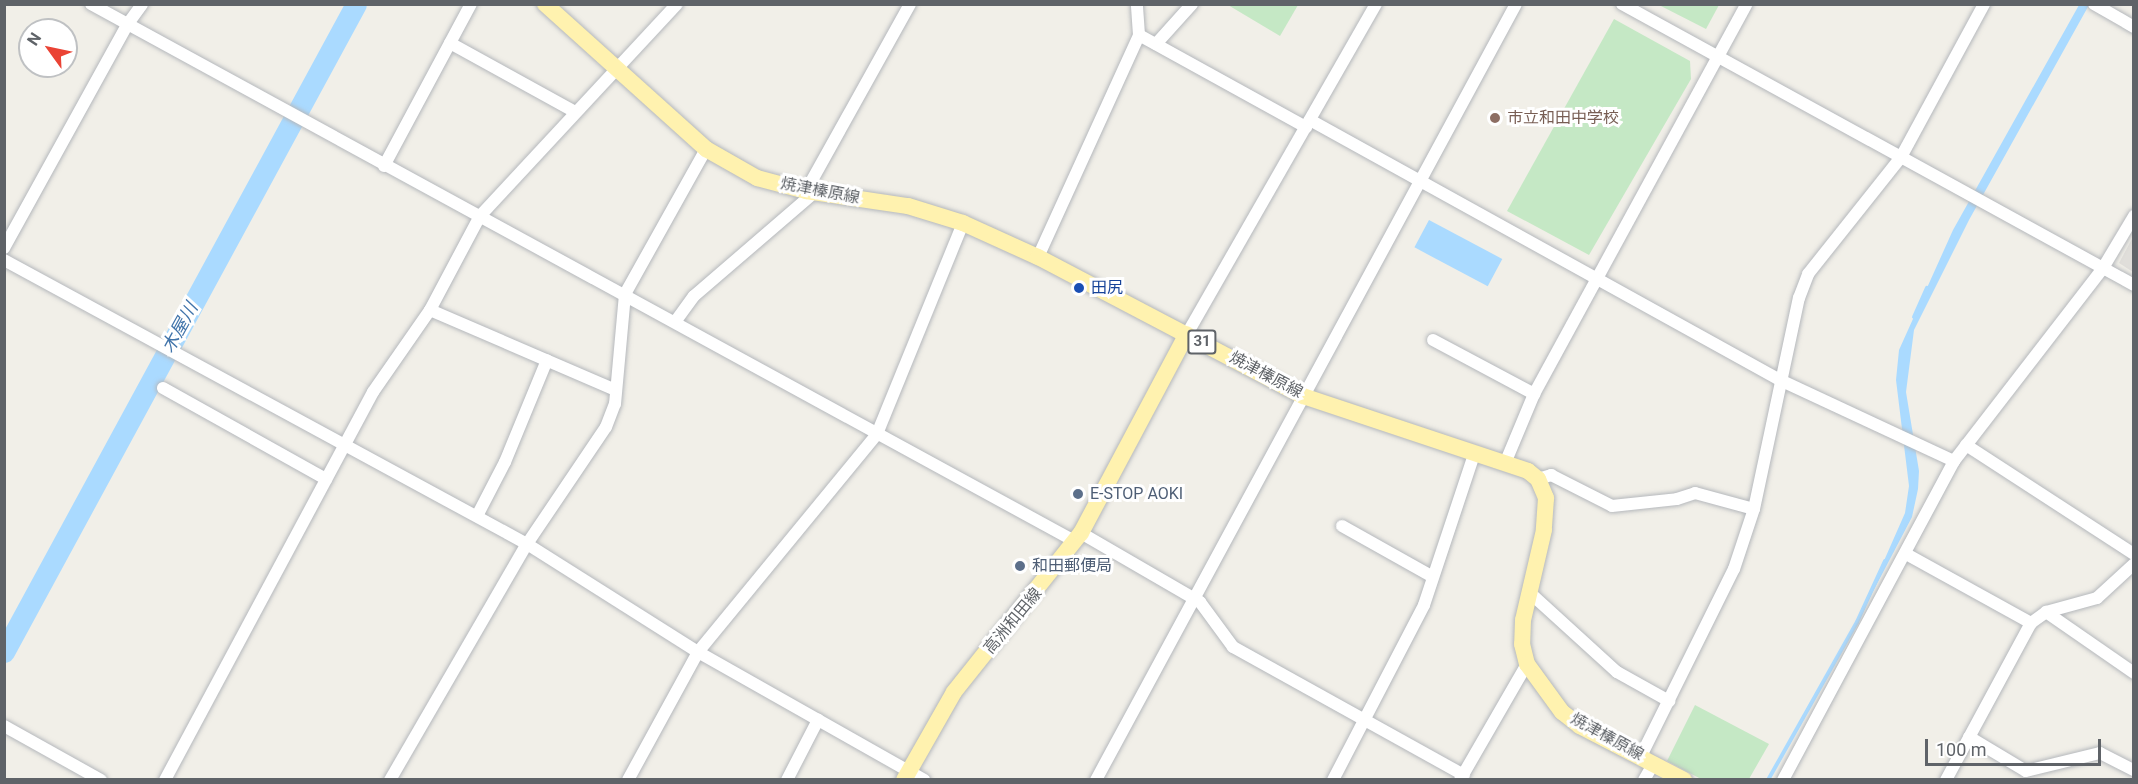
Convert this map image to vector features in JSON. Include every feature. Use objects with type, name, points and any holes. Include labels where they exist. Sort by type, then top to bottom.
[{"type":"main road","name":"焼津榛原線","points":[[545,4],[614,69],[706,149],[757,178],[810,192],[908,206],[963,223],[1038,257],[1303,396],[1506,461],[1538,479],[1546,498],[1544,530],[1523,620],[1522,644],[1527,664],[1563,712],[1580,726],[1684,780]]},
{"type":"main road","name":"高洲和田線","points":[[906,775],[954,692],[1078,537],[1187,334]]},
{"type":"street","points":[[91,4],[384,166],[436,189],[480,216],[878,434],[1195,598],[1233,647],[1462,777],[1527,664]]},
{"type":"street","points":[[5,245],[142,4]]},
{"type":"street","points":[[384,166],[471,4]]},
{"type":"street","points":[[165,780],[373,392],[430,310],[480,216],[614,69],[677,4]]},
{"type":"street","points":[[675,322],[694,296],[810,192],[910,4]]},
{"type":"street","points":[[1038,257],[1139,35],[1137,4]]},
{"type":"street","points":[[1156,44],[1192,4]]},
{"type":"street","points":[[1187,334],[1376,4]]},
{"type":"street","points":[[1096,780],[1516,4]]},
{"type":"street","points":[[1622,4],[2133,285]]},
{"type":"street","points":[[1506,461],[1534,394],[1747,4]]},
{"type":"street","points":[[1644,780],[1647,759],[1669,700],[1734,569],[1754,509],[1799,298],[1808,274],[1900,157],[1984,4]]},
{"type":"street","points":[[2095,5],[2133,27]]},
{"type":"street","points":[[1139,35],[1598,280],[1780,381],[1835,409],[1903,435],[1954,461]]},
{"type":"street","points":[[450,43],[575,112]]},
{"type":"street","points":[[390,780],[527,544],[606,427],[616,390],[625,294],[706,149]]},
{"type":"street","points":[[1783,780],[1954,461],[2103,268],[2133,216]]},
{"type":"street","points":[[628,780],[698,651],[878,434],[963,223]]},
{"type":"street","points":[[4,260],[527,544],[698,651],[818,720],[906,775],[924,780]]},
{"type":"street","points":[[430,310],[616,390]]},
{"type":"street","points":[[1433,340],[1534,394]]},
{"type":"street","points":[[477,516],[506,462],[547,360]]},
{"type":"street","points":[[163,388],[326,480]]},
{"type":"street","points":[[1966,445],[2133,554]]},
{"type":"street","points":[[1333,780],[1399,657],[1433,577],[1475,452]]},
{"type":"street","points":[[1538,479],[1551,475],[1612,506],[1677,499],[1695,493],[1754,509]]},
{"type":"street","points":[[1342,526],[1433,577]]},
{"type":"street","points":[[1906,554],[2031,623]]},
{"type":"street","points":[[1946,780],[2031,623],[2046,612],[2097,598],[2133,564]]},
{"type":"street","points":[[1529,592],[1617,672],[1669,700]]},
{"type":"street","points":[[2046,612],[2133,673]]},
{"type":"street","points":[[786,780],[818,720]]},
{"type":"street","points":[[4,726],[101,780]]},
{"type":"street","points":[[1969,737],[2026,771],[2100,753],[2133,770]]},
{"type":"shaded area","points":[[2133,237],[2133,272],[2119,263]]},
{"type":"green space","points":[[1719,4],[1706,29],[1659,5]]},
{"type":"green space","points":[[1228,5],[1298,5],[1280,36]]},
{"type":"green space","points":[[1614,19],[1690,61],[1691,79],[1589,255],[1507,211]]},
{"type":"green space","points":[[1695,705],[1769,744],[1749,779],[1701,779],[1667,761]]},
{"type":"water","points":[[2079,5],[2089,5],[1969,220],[1914,330],[1906,392],[1919,471],[1918,489],[1912,517],[1857,622],[1905,513],[1909,486],[1896,380],[1899,350],[1953,230]]},
{"type":"water","points":[[1429,220],[1502,259],[1488,286],[1414,247]]},
{"type":"waterway","name":"木屋川","points":[[4,652],[356,4]]},
{"type":"waterway","points":[[1914,317],[1927,288]]},
{"type":"waterway","points":[[1768,780],[1857,622],[1885,561]]},
{"type":"place","name":"市立和田中学校","points":[[1495,118]]},
{"type":"place","name":"田尻","points":[[1079,288]]},
{"type":"place","name":"E-STOP AOKI","points":[[1078,494]]},
{"type":"place","name":"和田郵便局","points":[[1020,566]]}]
